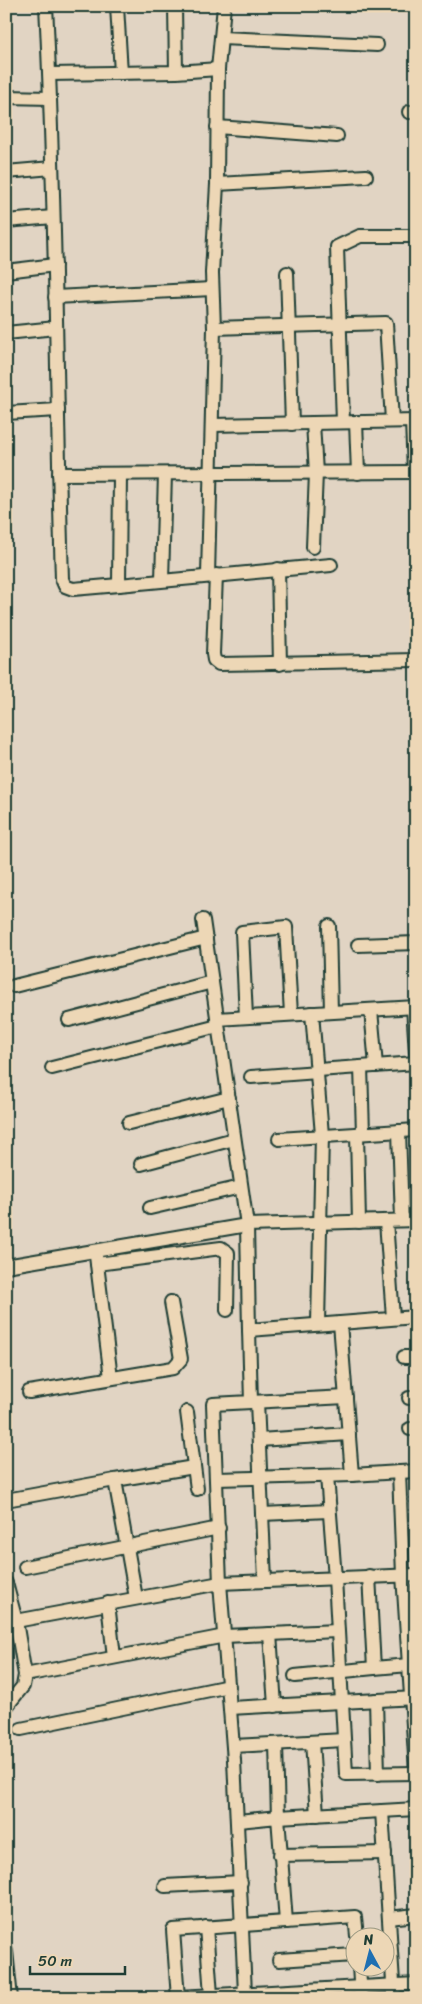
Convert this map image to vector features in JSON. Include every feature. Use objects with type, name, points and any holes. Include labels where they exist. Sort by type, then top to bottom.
[{"type":"street","points":[[46,6],[50,74],[62,580],[65,586],[73,589],[331,565]]},
{"type":"street","points":[[117,6],[121,73]]},
{"type":"street","points":[[175,6],[176,72]]},
{"type":"street","points":[[224,6],[218,69],[217,184],[212,273],[214,328],[210,474],[214,660],[219,664],[416,660]]},
{"type":"street","points":[[221,38],[377,45]]},
{"type":"street","points":[[50,74],[176,72],[218,69]]},
{"type":"street","points":[[6,97],[50,98]]},
{"type":"street","points":[[217,127],[337,136]]},
{"type":"street","points":[[6,172],[52,168]]},
{"type":"street","points":[[217,184],[366,176]]},
{"type":"street","points":[[6,221],[53,217]]},
{"type":"street","points":[[358,473],[349,422],[339,324],[337,247],[360,236],[416,236]]},
{"type":"street","points":[[6,271],[55,265]]},
{"type":"street","points":[[286,273],[292,424]]},
{"type":"street","points":[[55,297],[212,289]]},
{"type":"street","points":[[214,328],[386,323],[392,421]]},
{"type":"street","points":[[6,333],[56,328]]},
{"type":"street","points":[[6,413],[58,410]]},
{"type":"street","points":[[59,474],[415,472],[414,421],[212,424]]},
{"type":"street","points":[[313,423],[316,473],[313,546]]},
{"type":"street","points":[[119,585],[120,474]]},
{"type":"street","points":[[162,580],[165,474]]},
{"type":"street","points":[[278,569],[280,664]]},
{"type":"street","points":[[203,920],[246,1225],[249,1330],[254,1402],[259,1440],[265,1580]]},
{"type":"street","points":[[329,926],[331,1012]]},
{"type":"street","points":[[246,1017],[242,932],[286,927],[291,1014]]},
{"type":"street","points":[[14,986],[206,938]]},
{"type":"street","points":[[358,945],[416,943]]},
{"type":"street","points":[[69,1020],[212,982]]},
{"type":"street","points":[[52,1068],[246,1017],[414,1007],[416,1053]]},
{"type":"street","points":[[371,1010],[376,1066]]},
{"type":"street","points":[[312,1013],[322,1136],[322,1223],[318,1324]]},
{"type":"street","points":[[251,1078],[416,1063]]},
{"type":"street","points":[[359,1222],[361,1067]]},
{"type":"street","points":[[129,1123],[229,1098]]},
{"type":"street","points":[[279,1139],[416,1130]]},
{"type":"street","points":[[399,1131],[402,1220]]},
{"type":"street","points":[[140,1164],[234,1139]]},
{"type":"street","points":[[150,1208],[241,1187]]},
{"type":"street","points":[[6,1266],[246,1225],[416,1220]]},
{"type":"street","points":[[386,1221],[393,1318]]},
{"type":"street","points":[[97,1264],[221,1248],[228,1253],[227,1310]]},
{"type":"street","points":[[95,1251],[112,1378]]},
{"type":"street","points":[[29,1392],[173,1368],[181,1360],[171,1302]]},
{"type":"street","points":[[249,1330],[416,1317]]},
{"type":"street","points":[[340,1323],[352,1475]]},
{"type":"street","points":[[246,1993],[242,1882],[220,1583],[213,1404],[346,1397]]},
{"type":"street","points":[[187,1412],[197,1489]]},
{"type":"street","points":[[259,1440],[349,1434]]},
{"type":"street","points":[[6,1500],[194,1467]]},
{"type":"street","points":[[217,1479],[352,1475],[416,1470]]},
{"type":"street","points":[[327,1476],[346,1774],[416,1772],[413,1698],[409,1665],[410,1575],[399,1472]]},
{"type":"street","points":[[115,1480],[136,1598]]},
{"type":"street","points":[[262,1514],[329,1511]]},
{"type":"street","points":[[25,1567],[219,1528]]},
{"type":"street","points":[[12,1618],[220,1583],[410,1575]]},
{"type":"street","points":[[369,1576],[374,1668]]},
{"type":"street","points":[[6,1585],[25,1675],[23,1686],[6,1707]]},
{"type":"street","points":[[108,1603],[114,1657]]},
{"type":"street","points":[[25,1675],[225,1636],[337,1631]]},
{"type":"street","points":[[270,1634],[275,1706]]},
{"type":"street","points":[[295,1676],[409,1665]]},
{"type":"street","points":[[20,1729],[229,1686]]},
{"type":"street","points":[[230,1708],[413,1698]]},
{"type":"street","points":[[376,1700],[378,1774]]},
{"type":"street","points":[[233,1746],[344,1740]]},
{"type":"street","points":[[312,1742],[317,1815]]},
{"type":"street","points":[[276,1744],[280,1855],[286,1922]]},
{"type":"street","points":[[238,1821],[416,1809]]},
{"type":"street","points":[[382,1811],[394,1992]]},
{"type":"street","points":[[280,1855],[385,1853]]},
{"type":"street","points":[[165,1886],[242,1882]]},
{"type":"street","points":[[389,1918],[416,1915]]},
{"type":"street","points":[[356,1926],[355,1917],[173,1930],[178,1997],[246,1993],[323,1994],[394,1992],[416,1984]]},
{"type":"street","points":[[206,1927],[211,1995]]},
{"type":"street","points":[[6,1951],[11,1998]]},
{"type":"street","points":[[279,1960],[344,1957]]},
{"type":"street","points":[[360,1976],[361,1993]]}]
